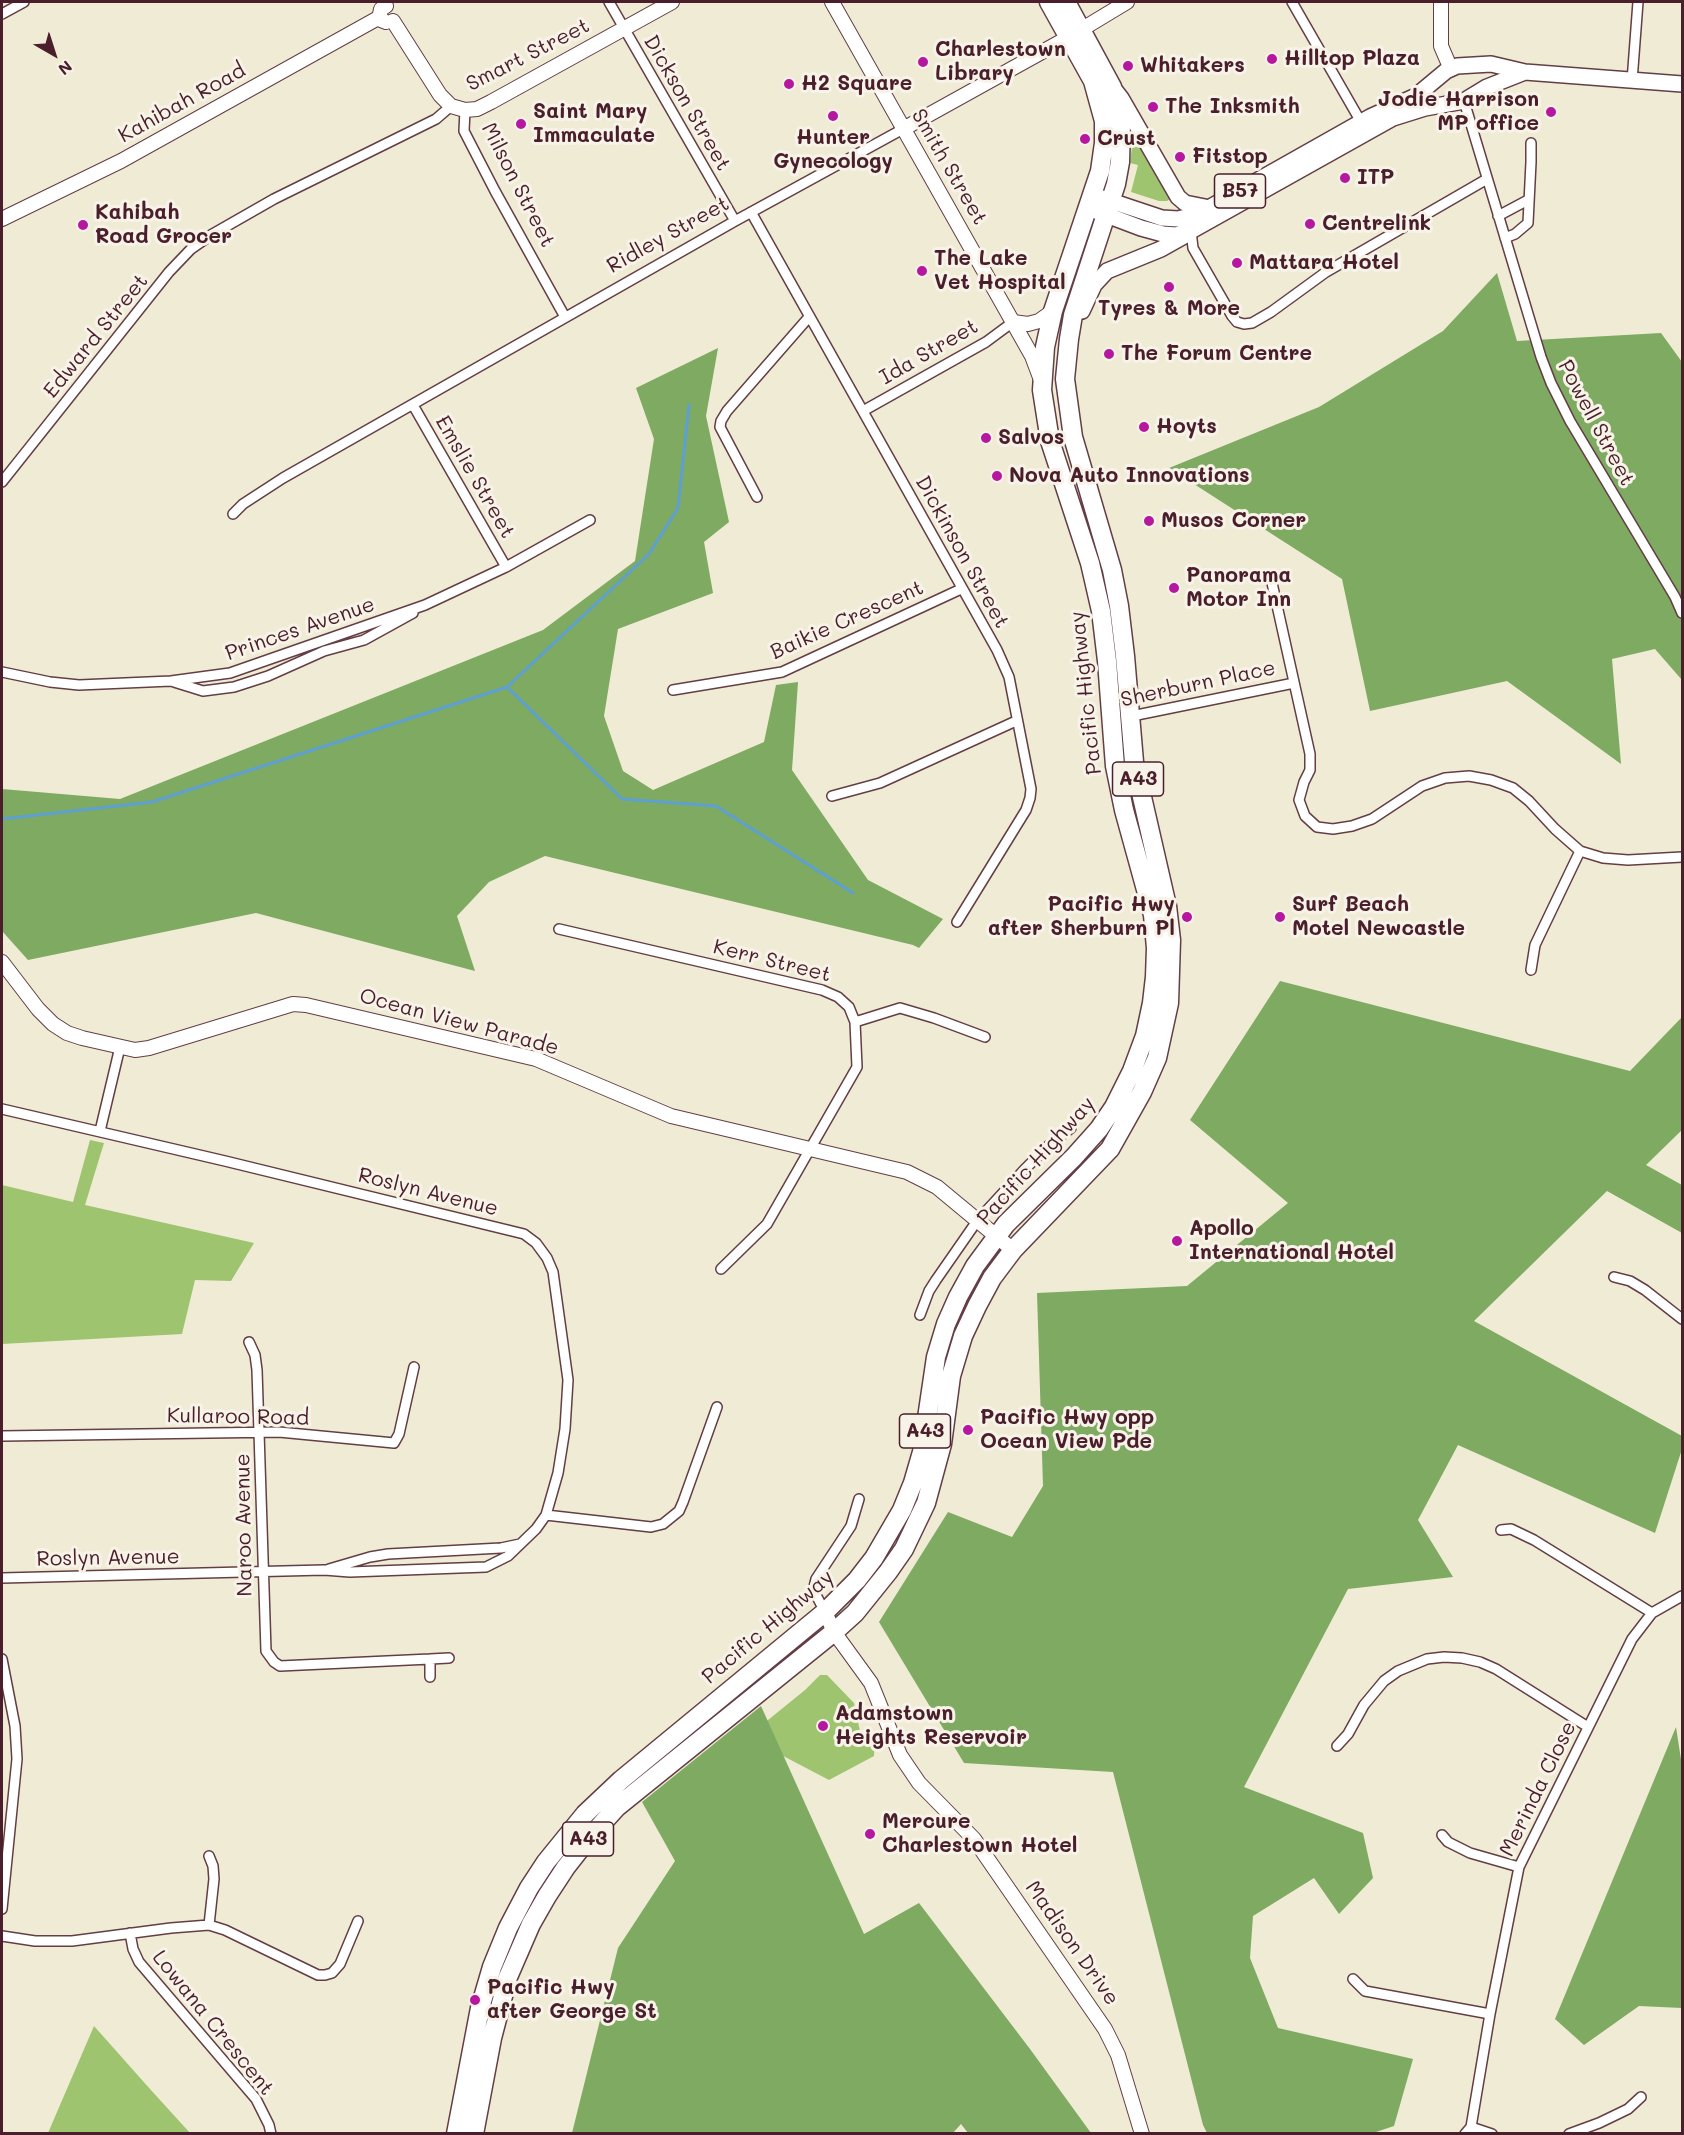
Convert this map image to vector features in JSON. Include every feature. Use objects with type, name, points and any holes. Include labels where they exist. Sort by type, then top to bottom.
[{"type":"highway","name":"Pacific Highway","points":[[474,2133],[492,2038],[508,1977],[531,1924],[566,1867],[617,1807],[834,1632],[876,1589],[904,1549],[926,1503],[942,1444],[951,1376],[963,1336],[977,1306],[992,1278],[1013,1250],[1110,1149],[1142,1092],[1157,1058],[1163,1036],[1169,1003],[1168,917],[1160,872],[1134,762],[1124,646],[1112,570],[1073,436],[1065,379],[1073,315],[1109,208],[1120,162],[1122,138],[1119,110],[1112,87],[1075,33],[1049,2]]},
{"type":"highway","name":"Pacific Highway","points":[[456,2133],[471,2049],[492,1967],[508,1928],[529,1888],[546,1862],[585,1814],[621,1780],[825,1612],[857,1580],[874,1558],[902,1510],[913,1483],[922,1452],[936,1357],[946,1324],[975,1266],[996,1236],[1099,1129],[1114,1107],[1132,1071],[1145,1036],[1155,976],[1156,948],[1153,915],[1124,810],[1115,766],[1101,610],[1090,563],[1050,441],[1042,382],[1045,347],[1053,311],[1090,202],[1103,152],[1104,121],[1066,2]]},
{"type":"main road","name":"B57","points":[[1090,202],[1155,217],[1186,218],[1210,208],[1361,122],[1416,96],[1452,70],[1476,64],[1491,64],[1525,72],[1683,84]]},
{"type":"main road","points":[[1452,70],[1469,70],[1476,81],[1476,87],[1462,100],[1447,98],[1440,87],[1452,70]]},
{"type":"main road","name":"B57","points":[[1109,208],[1141,228],[1176,235],[1191,231],[1385,122],[1409,112],[1462,100],[1525,72]]},
{"type":"main road","points":[[1112,87],[1121,98],[1178,197],[1185,203],[1210,208]]},
{"type":"main road","points":[[1069,339],[1094,285],[1102,275],[1113,268],[1161,249],[1191,231]]},
{"type":"street","points":[[2,14],[24,2]]},
{"type":"street","name":"Dickson Street","points":[[609,2],[735,221]]},
{"type":"street","name":"Smart Street","points":[[458,108],[477,108],[491,102],[672,2]]},
{"type":"street","name":"Smith Street","points":[[832,2],[1032,356],[1042,382]]},
{"type":"street","name":"Ridley Street","points":[[233,514],[243,504],[283,478],[735,221],[1128,2]]},
{"type":"street","points":[[1293,2],[1361,122]]},
{"type":"street","points":[[1441,2],[1441,46],[1452,70]]},
{"type":"street","points":[[1632,81],[1638,2]]},
{"type":"street","points":[[386,11],[429,81],[440,95],[458,108]]},
{"type":"street","name":"Kahibah Road","points":[[2,219],[121,161],[386,11]]},
{"type":"street","name":"Powell Street","points":[[1462,100],[1551,383],[1570,421],[1683,613]]},
{"type":"street","name":"Milson Street","points":[[458,108],[464,131],[565,317]]},
{"type":"street","name":"Edward Street","points":[[2,482],[169,272],[191,249],[274,199],[458,108]]},
{"type":"street","points":[[1505,238],[1515,234],[1528,223],[1531,143]]},
{"type":"street","points":[[1191,231],[1193,248],[1232,316],[1237,322],[1244,324],[1259,320],[1326,272],[1487,179]]},
{"type":"street","points":[[1498,216],[1528,200]]},
{"type":"street","name":"Dickinson Street","points":[[751,212],[997,650],[1009,677],[1031,789],[1030,798],[1026,810],[957,922]]},
{"type":"street","points":[[1013,322],[1028,324],[1039,321],[1053,311]]},
{"type":"street","points":[[757,497],[720,427],[721,421],[727,411],[809,317]]},
{"type":"street","name":"Ida Street","points":[[863,411],[986,342],[1013,322]]},
{"type":"street","name":"Emslie Street","points":[[413,405],[506,567]]},
{"type":"street","name":"Princes Avenue","points":[[2,672],[50,682],[79,685],[171,681],[230,673],[425,605],[506,567],[590,520]]},
{"type":"street","name":"Sherburn Place","points":[[1272,583],[1310,754],[1310,770],[1299,800],[1305,816],[1317,827],[1333,829],[1352,826],[1372,819],[1422,786],[1445,778],[1469,776],[1491,780],[1513,788],[1580,851],[1603,858],[1628,860],[1683,857]]},
{"type":"street","name":"Baikie Crescent","points":[[673,690],[782,672],[961,589]]},
{"type":"street","points":[[171,681],[198,690],[211,691],[258,680],[309,657],[364,640],[425,605]]},
{"type":"street","name":"Sherburn Place","points":[[1110,721],[1294,683]]},
{"type":"street","points":[[832,796],[880,783],[1016,721]]},
{"type":"street","points":[[1531,970],[1534,945],[1580,851]]},
{"type":"street","name":"Kerr Street","points":[[559,930],[822,990],[838,997],[849,1007],[855,1022],[858,1067],[767,1224],[721,1269]]},
{"type":"street","name":"Ocean View Parade","points":[[2,962],[38,1009],[53,1024],[75,1035],[135,1050],[149,1048],[293,1004],[306,1005],[536,1059],[671,1116],[907,1172],[937,1187],[1013,1250]]},
{"type":"street","points":[[855,1022],[900,1008],[985,1037]]},
{"type":"street","points":[[100,1131],[120,1047]]},
{"type":"street","name":"Roslyn Avenue","points":[[2,1109],[524,1234],[547,1258],[553,1272],[568,1380],[565,1429],[558,1473],[546,1515],[524,1542],[504,1560],[486,1567],[350,1572],[324,1570],[2,1578]]},
{"type":"street","name":"Pacific Highway","points":[[920,1314],[929,1291],[977,1221],[1048,1146],[1071,1128]]},
{"type":"street","points":[[1614,1277],[1630,1281],[1645,1290],[1683,1319]]},
{"type":"street","name":"Naroo Avenue","points":[[249,1342],[255,1356],[257,1370],[264,1645],[269,1657],[280,1666],[430,1659]]},
{"type":"street","name":"Kullaroo Road","points":[[2,1436],[279,1432],[394,1443],[399,1434],[414,1367]]},
{"type":"street","points":[[546,1515],[651,1527],[663,1524],[679,1510],[683,1502],[717,1407]]},
{"type":"street","points":[[825,1612],[815,1593],[816,1579],[851,1526],[859,1499]]},
{"type":"street","points":[[1501,1530],[1511,1529],[1534,1540],[1652,1613]]},
{"type":"street","name":"Roslyn Avenue","points":[[324,1570],[388,1554],[501,1548],[524,1542]]},
{"type":"street","name":"Merinda Close","points":[[1468,2130],[1519,1867],[1632,1639],[1652,1613],[1683,1596]]},
{"type":"street","name":"Madison Drive","points":[[825,1612],[834,1632],[871,1683],[900,1755],[919,1783],[974,1839],[1105,2029],[1118,2055],[1142,2133]]},
{"type":"street","points":[[1338,1746],[1348,1734],[1364,1705],[1384,1681],[1398,1671],[1426,1659],[1444,1657],[1480,1662],[1496,1669],[1588,1727]]},
{"type":"street","points":[[430,1677],[430,1659],[449,1658]]},
{"type":"street","points":[[2,1659],[15,1726],[17,1759],[2,1909]]},
{"type":"street","points":[[1442,1835],[1448,1842],[1470,1853],[1519,1867]]},
{"type":"street","points":[[209,1856],[214,1879],[209,1925]]},
{"type":"street","points":[[2,1936],[35,1941],[72,1941],[209,1925],[225,1930],[318,1975],[332,1973],[340,1964],[358,1921]]},
{"type":"street","name":"Lowana Crescent","points":[[130,1934],[132,1949],[139,1962],[256,2099],[271,2133]]},
{"type":"street","points":[[1353,1978],[1365,1991],[1490,2014]]},
{"type":"street","points":[[1569,2133],[1628,2109],[1641,2097]]},
{"type":"street","points":[[1468,2130],[1492,2133]]},
{"type":"green space","points":[[1139,137],[1172,198],[1167,201],[1159,201],[1131,192],[1138,165],[1130,163],[1133,139]]},
{"type":"green space","points":[[1497,273],[1517,341],[1661,333],[1682,362],[1682,680],[1655,649],[1612,659],[1621,764],[1507,681],[1370,711],[1342,579],[1169,468],[1319,407],[1443,331]]},
{"type":"green space","points":[[718,348],[706,416],[729,522],[704,542],[713,593],[618,629],[604,716],[623,771],[653,790],[764,742],[776,685],[798,682],[792,770],[868,880],[943,919],[919,948],[545,856],[489,882],[457,916],[475,971],[256,913],[28,960],[2,931],[2,789],[120,799],[543,630],[635,561],[654,439],[636,388]]},
{"type":"green space","points":[[1280,981],[1630,1071],[1682,1017],[1682,1130],[1646,1165],[1682,1185],[1682,1233],[1607,1191],[1474,1321],[1682,1436],[1682,1449],[1655,1533],[1458,1445],[1418,1520],[1453,1577],[1348,1589],[1244,1787],[1363,1833],[1373,1878],[1339,1914],[1314,1878],[1253,1916],[1250,1958],[1278,2028],[1413,2059],[1394,2126],[1373,2133],[1207,2133],[1203,2125],[1113,1772],[964,1763],[879,1622],[948,1512],[1012,1537],[1043,1486],[1037,1293],[1187,1286],[1288,1203],[1190,1120]]},
{"type":"green space","points":[[90,1140],[104,1143],[85,1205],[254,1243],[231,1281],[195,1280],[182,1334],[2,1344],[2,1185],[73,1202]]},
{"type":"green space","points":[[820,1675],[827,1675],[854,1703],[861,1736],[875,1737],[874,1756],[829,1780],[766,1747],[757,1729]]},
{"type":"green space","points":[[761,1706],[864,1934],[919,1903],[1091,2133],[968,2133],[961,2124],[952,2134],[572,2133],[618,1948],[675,1861],[642,1802]]},
{"type":"green space","points":[[1676,1727],[1682,1766],[1682,2008],[1639,2006],[1584,2045],[1555,2019]]},
{"type":"green space","points":[[94,2026],[150,2089],[190,2133],[48,2133]]},
{"type":"waterway","points":[[2,819],[152,802],[507,687],[649,554],[678,508],[689,405]]},
{"type":"waterway","points":[[507,687],[622,799],[716,806],[853,893]]},
{"type":"place","name":"Hilltop Plaza","points":[[1272,59]]},
{"type":"place","name":"Charlestown Library","points":[[923,62]]},
{"type":"place","name":"Whitakers","points":[[1128,66]]},
{"type":"place","name":"H2 Square","points":[[789,84]]},
{"type":"place","name":"The Inksmith","points":[[1153,107]]},
{"type":"place","name":"Jodie Harrison MP office","points":[[1551,112]]},
{"type":"place","name":"Hunter Gynecology","points":[[833,116]]},
{"type":"place","name":"Saint Mary Immaculate","points":[[521,124]]},
{"type":"place","name":"Crust","points":[[1085,139]]},
{"type":"place","name":"Fitstop","points":[[1180,157]]},
{"type":"place","name":"ITP","points":[[1345,178]]},
{"type":"place","name":"Centrelink","points":[[1310,224]]},
{"type":"place","name":"Kahibah Road Grocer","points":[[83,225]]},
{"type":"place","name":"Mattara Hotel","points":[[1237,263]]},
{"type":"place","name":"The Lake Vet Hospital","points":[[922,271]]},
{"type":"place","name":"Tyres & More","points":[[1169,287]]},
{"type":"place","name":"The Forum Centre","points":[[1109,354]]},
{"type":"place","name":"Hoyts","points":[[1144,427]]},
{"type":"place","name":"Salvos","points":[[986,438]]},
{"type":"place","name":"Nova Auto Innovations","points":[[997,476]]},
{"type":"place","name":"Musos Corner","points":[[1149,521]]},
{"type":"place","name":"Panorama Motor Inn","points":[[1174,588]]},
{"type":"place","name":"Pacific Hwy after Sherburn Pl","points":[[1187,917]]},
{"type":"place","name":"Surf Beach Motel Newcastle","points":[[1280,917]]},
{"type":"place","name":"Apollo International Hotel","points":[[1177,1241]]},
{"type":"place","name":"Pacific Hwy opp Ocean View Pde","points":[[968,1430]]},
{"type":"place","name":"Adamstown Heights Reservoir","points":[[823,1726]]},
{"type":"place","name":"Mercure Charlestown Hotel","points":[[870,1834]]},
{"type":"place","name":"Pacific Hwy after George St","points":[[475,2000]]}]
